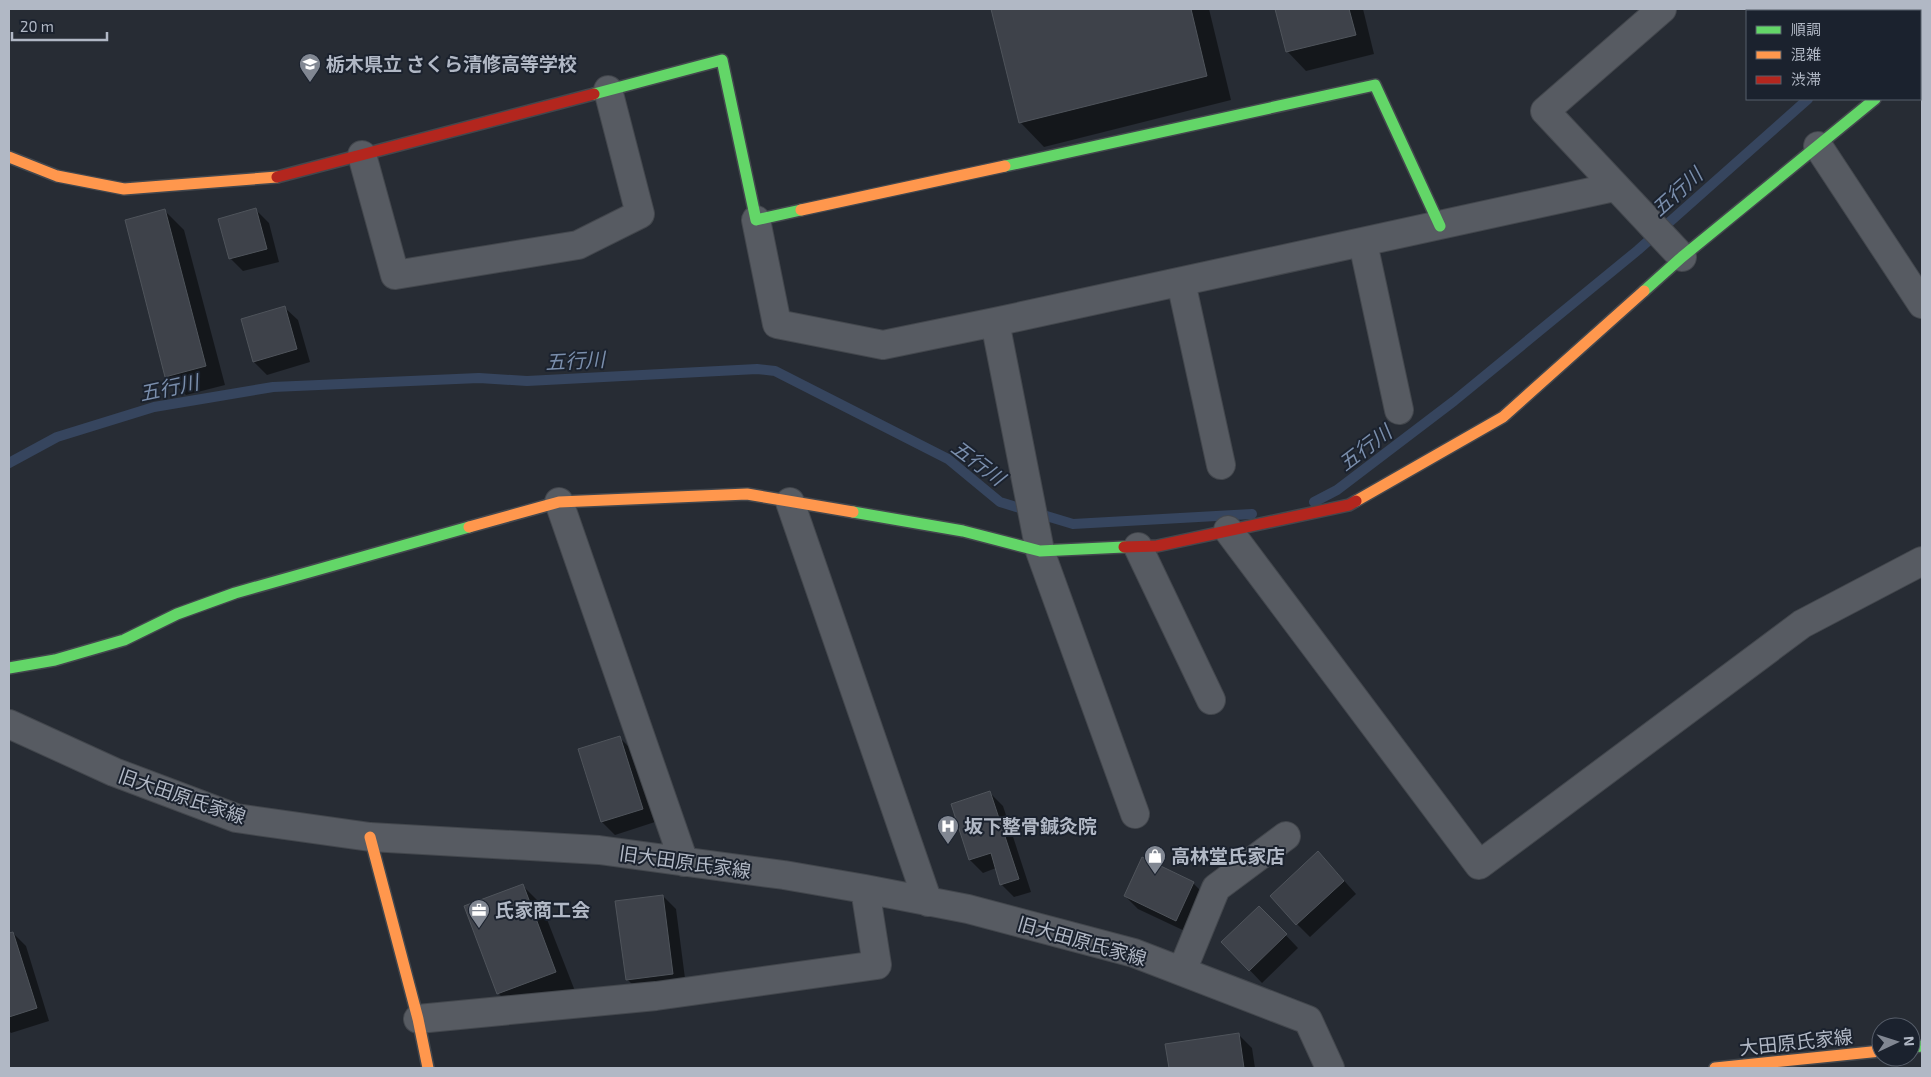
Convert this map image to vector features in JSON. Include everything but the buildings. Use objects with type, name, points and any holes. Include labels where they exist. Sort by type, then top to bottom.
[{"type":"street","points":[[1662,9],[1545,111],[1614,188],[1682,257]]},
{"type":"street","points":[[9,157],[57,176],[124,189],[270,179],[722,60],[777,324],[883,345],[1614,188]]},
{"type":"street","points":[[756,220],[1376,85],[1440,226]]},
{"type":"street","points":[[362,155],[395,275],[578,245],[640,214],[608,90]]},
{"type":"street","points":[[9,668],[55,660],[124,640],[177,614],[235,593],[559,502],[747,494],[963,531],[1040,551],[1157,546],[1349,505],[1504,417],[1682,257],[1874,100]]},
{"type":"street","points":[[1818,146],[1922,304]]},
{"type":"street","points":[[1363,243],[1399,410]]},
{"type":"street","points":[[1181,282],[1221,465]]},
{"type":"street","points":[[995,322],[1040,551],[1135,814]]},
{"type":"street","points":[[559,502],[684,862]]},
{"type":"street","points":[[790,502],[928,902]]},
{"type":"street","points":[[1228,530],[1479,866],[1802,624],[1922,561]]},
{"type":"street","points":[[1138,547],[1211,700]]},
{"type":"street","name":"旧大田原氏家線","points":[[9,724],[114,772],[236,818],[370,837],[599,850],[865,889],[968,909],[1134,953],[1308,1020],[1330,1068]]},
{"type":"street","points":[[1182,971],[1216,888],[1286,836]]},
{"type":"street","points":[[370,837],[418,1019],[428,1068]]},
{"type":"street","points":[[418,1019],[656,996],[877,965],[865,889]]},
{"type":"street","name":"大田原氏家線","points":[[1715,1068],[1788,1064],[1871,1052]]},
{"type":"waterway","name":"五行川","points":[[1314,502],[1337,490],[1454,401],[1638,250],[1807,100]]},
{"type":"waterway","name":"五行川","points":[[9,463],[57,437],[154,407],[273,387],[479,378],[527,381],[757,369],[775,371],[948,459],[1000,502],[1073,524],[1252,514]]},
{"type":"traffic: fast","points":[[594,94],[722,60],[756,220],[801,210]]},
{"type":"traffic: fast","points":[[1005,166],[1375,85],[1440,226]]},
{"type":"traffic: fast","points":[[1644,291],[1682,257],[1874,100]]},
{"type":"traffic: fast","points":[[853,512],[963,531],[1040,551],[1124,547]]},
{"type":"traffic: fast","points":[[9,668],[55,660],[124,640],[177,614],[235,593],[469,527]]},
{"type":"traffic: slow","points":[[9,157],[57,176],[124,189],[277,177]]},
{"type":"traffic: slow","points":[[801,210],[1005,166]]},
{"type":"traffic: slow","points":[[1356,501],[1503,417],[1644,291]]},
{"type":"traffic: slow","points":[[469,527],[559,502],[747,494],[853,512]]},
{"type":"traffic: slow","points":[[370,837],[418,1019],[428,1068]]},
{"type":"traffic: slow","points":[[1715,1068],[1871,1052]]},
{"type":"traffic: jam","points":[[277,177],[594,94]]},
{"type":"traffic: jam","points":[[1124,547],[1157,546],[1349,505],[1356,501]]},
{"type":"place","name":"栃木県立 さくら清修高等学校","points":[[310,83]]},
{"type":"place","name":"坂下整骨鍼灸院","points":[[948,845]]},
{"type":"place","name":"高林堂氏家店","points":[[1155,875]]},
{"type":"place","name":"氏家商工会","points":[[479,929]]}]
